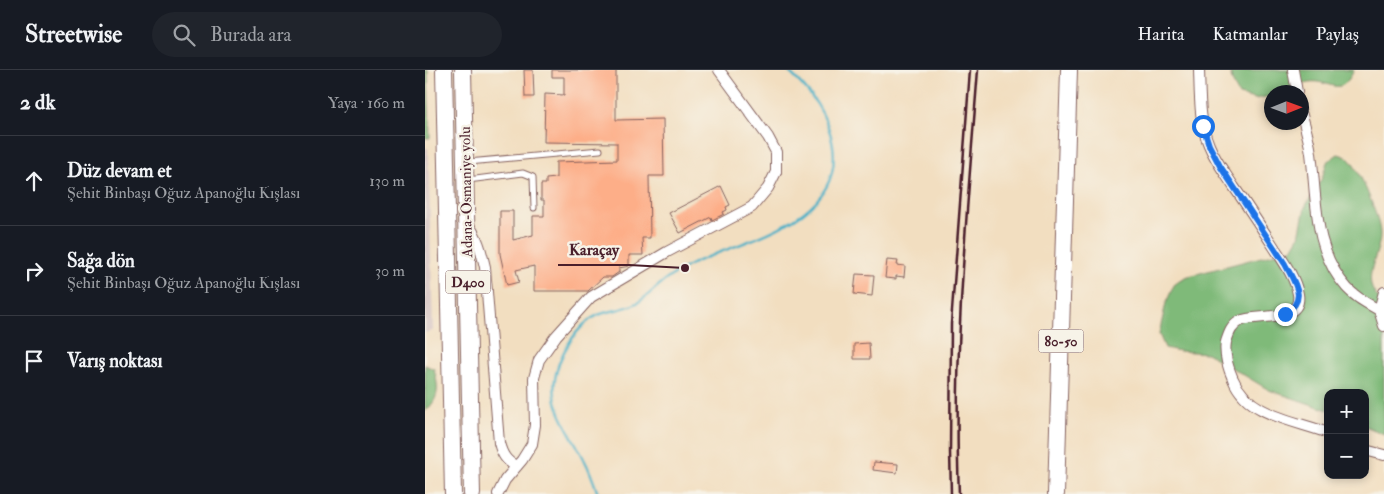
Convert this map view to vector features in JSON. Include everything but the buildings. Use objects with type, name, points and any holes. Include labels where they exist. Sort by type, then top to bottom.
[{"type":"highway","name":"Adana-Osmaniye yolu","points":[[444,70],[453,494]]},
{"type":"highway","name":"Adana-Osmaniye yolu","points":[[463,70],[472,494]]},
{"type":"highway","points":[[1049,494],[1061,70]]},
{"type":"highway","name":"80-50","points":[[1056,494],[1069,70]]},
{"type":"street","points":[[498,494],[505,480],[533,444],[535,425],[534,378],[539,360],[556,336],[591,297],[667,252],[752,207],[768,188],[776,172],[776,152],[768,137],[719,70]]},
{"type":"street","points":[[1199,70],[1203,126],[1209,145],[1220,166],[1285,264],[1298,293],[1299,301],[1295,308],[1285,314],[1241,320],[1232,327],[1225,347],[1232,379],[1240,394],[1251,404],[1324,432]]},
{"type":"street","points":[[1293,70],[1296,85]]},
{"type":"street","points":[[1305,130],[1311,154],[1319,232],[1330,262],[1348,289],[1379,310]]},
{"type":"street","points":[[467,223],[476,234],[485,268],[499,443],[503,454],[511,464],[517,466]]},
{"type":"street","points":[[1384,292],[1379,310],[1384,326]]},
{"type":"street","points":[[1369,451],[1384,455]]},
{"type":"lane","points":[[465,162],[600,150]]},
{"type":"lane","points":[[466,181],[523,173],[533,177],[534,208]]},
{"type":"shaded area","points":[[425,148],[428,148],[433,330],[425,333]]},
{"type":"green space","points":[[425,70],[428,70],[430,138],[425,138]]},
{"type":"green space","points":[[1230,70],[1354,70],[1349,79],[1339,86],[1316,82],[1300,85],[1264,85],[1264,97],[1255,99],[1239,95],[1232,81]]},
{"type":"green space","points":[[1338,154],[1345,156],[1353,163],[1368,194],[1379,226],[1380,241],[1370,279],[1377,297],[1384,301],[1384,434],[1369,428],[1369,389],[1324,389],[1324,409],[1269,390],[1207,353],[1165,348],[1159,334],[1166,303],[1174,285],[1185,277],[1292,249],[1299,237],[1305,207],[1322,178],[1327,162]]},
{"type":"green space","points":[[425,365],[434,369],[437,392],[430,407],[425,412]]},
{"type":"waterway","points":[[598,494],[588,467],[563,420],[556,400],[554,390],[555,379],[564,352],[569,342],[582,326],[598,315],[637,303],[667,279],[696,262],[764,235],[787,223],[808,209],[823,192],[832,171],[833,146],[831,134],[817,104],[787,70]]},
{"type":"railway","points":[[951,494],[951,324],[970,70]]},
{"type":"railway","points":[[959,494],[959,335],[978,70]]},
{"type":"place","name":"Karaçay","points":[[685,268]]},
{"type":"route","points":[[1203,126],[1209,145],[1220,166],[1285,264],[1294,281],[1299,301],[1295,308],[1285,314]]}]
